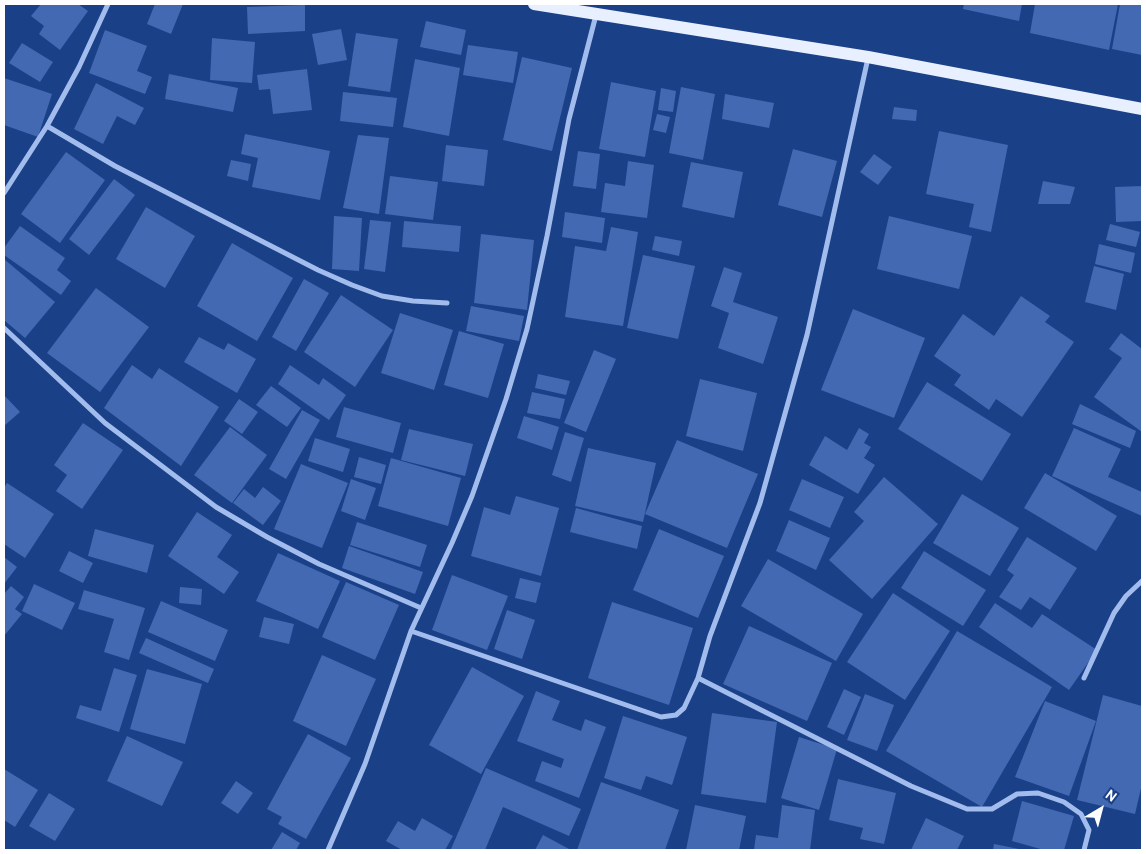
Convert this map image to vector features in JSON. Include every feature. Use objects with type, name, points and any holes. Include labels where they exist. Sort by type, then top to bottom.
[{"type":"main road","points":[[534,4],[565,7],[596,15],[868,58],[1142,109]]},
{"type":"street","points":[[4,193],[47,126],[79,67],[108,4]]},
{"type":"street","points":[[328,850],[365,764],[411,632],[472,496],[506,399],[527,329],[569,120],[596,15]]},
{"type":"street","points":[[411,632],[661,717],[676,715],[684,708],[698,678],[710,636],[760,503],[807,335],[868,58]]},
{"type":"street","points":[[47,126],[115,166],[318,270],[382,296],[446,304]]},
{"type":"street","points":[[4,328],[105,423],[216,506],[267,537],[319,564],[421,608]]},
{"type":"street","points":[[1084,678],[1114,612],[1126,596],[1142,581]]},
{"type":"street","points":[[698,678],[911,786],[967,810],[992,809],[1017,794],[1038,793],[1064,802],[1081,814],[1089,830],[1084,850]]},
{"type":"building","points":[[41,4],[78,4],[88,11],[60,50],[39,34],[44,26],[31,16]]},
{"type":"building","points":[[155,4],[183,4],[171,34],[147,24]]},
{"type":"building","points":[[964,4],[1022,4],[1019,21],[963,9]]},
{"type":"building","points":[[1035,4],[1118,4],[1109,50],[1030,33]]},
{"type":"building","points":[[1120,4],[1142,4],[1142,55],[1112,49]]},
{"type":"building","points":[[305,5],[305,31],[248,34],[247,7]]},
{"type":"building","points":[[426,21],[466,30],[461,55],[420,47]]},
{"type":"building","points":[[341,29],[347,60],[318,65],[312,34]]},
{"type":"building","points":[[105,30],[147,46],[137,71],[152,77],[145,94],[89,73]]},
{"type":"building","points":[[356,33],[398,39],[390,92],[348,86]]},
{"type":"building","points":[[212,38],[255,42],[252,83],[210,80]]},
{"type":"building","points":[[22,43],[53,62],[40,82],[9,63]]},
{"type":"building","points":[[468,45],[518,52],[513,83],[463,75]]},
{"type":"building","points":[[522,57],[572,68],[552,151],[503,140]]},
{"type":"building","points":[[415,59],[460,68],[449,136],[403,127]]},
{"type":"building","points":[[307,69],[312,110],[273,114],[270,89],[259,90],[257,75]]},
{"type":"building","points":[[169,74],[238,88],[233,112],[165,99]]},
{"type":"building","points":[[4,78],[52,94],[38,137],[4,125]]},
{"type":"building","points":[[611,82],[656,91],[645,157],[599,149]]},
{"type":"building","points":[[96,83],[144,108],[135,125],[117,116],[103,144],[74,129]]},
{"type":"building","points":[[681,87],[715,94],[703,160],[669,153]]},
{"type":"building","points":[[661,88],[676,91],[673,112],[658,110]]},
{"type":"building","points":[[343,92],[397,98],[393,127],[340,121]]},
{"type":"building","points":[[725,94],[774,103],[769,128],[722,119]]},
{"type":"building","points":[[894,107],[917,110],[916,121],[892,119]]},
{"type":"building","points":[[657,114],[670,117],[666,133],[653,130]]},
{"type":"building","points":[[939,131],[1008,145],[991,232],[969,227],[974,204],[926,194]]},
{"type":"building","points":[[245,134],[330,151],[320,200],[252,187],[258,158],[241,154]]},
{"type":"building","points":[[358,135],[389,138],[379,214],[343,208]]},
{"type":"building","points":[[446,145],[488,150],[484,186],[442,181]]},
{"type":"building","points":[[793,149],[837,161],[822,217],[778,205]]},
{"type":"building","points":[[578,151],[600,154],[596,189],[573,186]]},
{"type":"building","points":[[66,152],[105,180],[60,243],[21,214]]},
{"type":"building","points":[[874,154],[892,167],[878,185],[860,172]]},
{"type":"building","points":[[231,160],[251,164],[248,181],[227,176]]},
{"type":"building","points":[[628,161],[654,165],[647,218],[601,212],[605,183],[625,186]]},
{"type":"building","points":[[691,162],[743,172],[734,218],[682,207]]},
{"type":"building","points":[[390,176],[438,182],[433,220],[385,214]]},
{"type":"building","points":[[114,179],[135,195],[89,255],[69,239]]},
{"type":"building","points":[[1043,181],[1075,187],[1070,204],[1038,204]]},
{"type":"building","points":[[1142,186],[1142,221],[1116,222],[1115,187]]},
{"type":"building","points":[[146,207],[195,236],[165,288],[116,259]]},
{"type":"building","points":[[565,212],[605,218],[602,243],[562,237]]},
{"type":"building","points":[[334,216],[362,218],[359,271],[332,269]]},
{"type":"building","points":[[889,216],[972,236],[959,289],[877,269]]},
{"type":"building","points":[[370,220],[391,222],[385,272],[364,269]]},
{"type":"building","points":[[404,221],[461,226],[459,252],[402,247]]},
{"type":"building","points":[[1110,224],[1140,232],[1136,247],[1106,240]]},
{"type":"building","points":[[20,226],[65,258],[57,270],[71,281],[61,295],[4,255],[4,248]]},
{"type":"building","points":[[611,227],[638,232],[623,326],[565,317],[575,246],[606,251]]},
{"type":"building","points":[[481,234],[534,240],[527,310],[474,303]]},
{"type":"building","points":[[655,236],[682,241],[679,256],[652,250]]},
{"type":"building","points":[[232,243],[293,278],[257,341],[197,306]]},
{"type":"building","points":[[1099,244],[1135,253],[1131,273],[1095,264]]},
{"type":"building","points":[[643,255],[695,266],[678,339],[627,328]]},
{"type":"building","points":[[4,259],[55,302],[25,338],[4,320]]},
{"type":"building","points":[[1094,266],[1124,274],[1116,310],[1085,302]]},
{"type":"building","points":[[724,267],[742,273],[733,302],[778,317],[763,364],[718,348],[729,313],[711,306]]},
{"type":"building","points":[[304,279],[329,293],[296,351],[272,337]]},
{"type":"building","points":[[96,288],[149,327],[100,392],[47,353]]},
{"type":"building","points":[[341,295],[393,330],[355,387],[304,352]]},
{"type":"building","points":[[1021,296],[1050,316],[1045,322],[1074,342],[1022,417],[996,399],[989,410],[954,385],[961,375],[934,356],[963,314],[994,336]]},
{"type":"building","points":[[471,306],[524,316],[519,341],[466,331]]},
{"type":"building","points":[[853,309],[925,338],[894,418],[821,390]]},
{"type":"building","points":[[400,313],[453,330],[434,390],[381,373]]},
{"type":"building","points":[[459,331],[504,344],[488,398],[444,385]]},
{"type":"building","points":[[1121,333],[1142,349],[1142,432],[1094,397],[1122,358],[1109,349]]},
{"type":"building","points":[[199,337],[224,350],[228,343],[256,359],[237,393],[184,362]]},
{"type":"building","points":[[594,350],[616,359],[586,432],[564,423]]},
{"type":"building","points":[[132,365],[152,379],[159,368],[219,407],[181,466],[104,408]]},
{"type":"building","points":[[290,365],[319,385],[323,378],[346,395],[329,420],[278,384]]},
{"type":"building","points":[[538,374],[570,381],[566,395],[535,388]]},
{"type":"building","points":[[700,379],[757,393],[743,451],[686,436]]},
{"type":"building","points":[[927,382],[1011,434],[982,481],[898,429]]},
{"type":"building","points":[[271,386],[301,408],[287,427],[256,405]]},
{"type":"building","points":[[532,392],[565,399],[560,419],[527,413]]},
{"type":"building","points":[[4,395],[20,412],[4,426]]},
{"type":"building","points":[[239,399],[258,412],[242,434],[224,421]]},
{"type":"building","points":[[1080,404],[1136,431],[1130,448],[1072,424]]},
{"type":"building","points":[[344,407],[401,423],[393,453],[336,437]]},
{"type":"building","points":[[302,410],[320,420],[286,479],[269,469]]},
{"type":"building","points":[[524,416],[559,427],[552,450],[517,438]]},
{"type":"building","points":[[83,423],[123,450],[82,509],[56,491],[67,475],[54,465]]},
{"type":"building","points":[[230,427],[267,455],[232,503],[194,475]]},
{"type":"building","points":[[859,428],[869,434],[864,443],[871,447],[864,458],[875,465],[858,494],[809,465],[825,436],[847,450]]},
{"type":"building","points":[[1074,428],[1121,449],[1108,477],[1142,492],[1142,516],[1052,476]]},
{"type":"building","points":[[409,429],[473,444],[465,476],[401,460]]},
{"type":"building","points":[[565,432],[584,438],[571,482],[552,475]]},
{"type":"building","points":[[315,438],[350,449],[343,472],[308,461]]},
{"type":"building","points":[[677,440],[758,474],[727,548],[645,514]]},
{"type":"building","points":[[588,448],[656,463],[643,522],[575,506]]},
{"type":"building","points":[[359,457],[386,465],[381,484],[354,477]]},
{"type":"building","points":[[391,458],[461,478],[448,526],[378,506]]},
{"type":"building","points":[[301,464],[348,483],[322,548],[274,529]]},
{"type":"building","points":[[1045,473],[1117,516],[1096,551],[1024,508]]},
{"type":"building","points":[[884,477],[938,524],[872,599],[829,560],[864,521],[854,512]]},
{"type":"building","points":[[351,479],[376,488],[365,520],[341,511]]},
{"type":"building","points":[[802,479],[844,497],[830,528],[789,510]]},
{"type":"building","points":[[7,483],[54,514],[25,558],[4,544],[4,488]]},
{"type":"building","points":[[263,487],[281,501],[263,525],[233,503],[244,489],[255,498]]},
{"type":"building","points":[[962,494],[1019,528],[990,576],[933,543]]},
{"type":"building","points":[[516,496],[559,508],[541,576],[471,556],[484,507],[510,515]]},
{"type":"building","points":[[576,508],[642,526],[637,549],[570,532]]},
{"type":"building","points":[[197,512],[232,535],[217,557],[239,572],[224,594],[168,556]]},
{"type":"building","points":[[789,520],[830,538],[816,570],[776,551]]},
{"type":"building","points":[[357,522],[427,545],[420,567],[350,545]]},
{"type":"building","points":[[95,529],[154,545],[147,573],[88,556]]},
{"type":"building","points":[[659,529],[724,556],[698,618],[633,590]]},
{"type":"building","points":[[1027,537],[1077,568],[1050,610],[1030,597],[1021,610],[999,597],[1014,575],[1007,570]]},
{"type":"building","points":[[349,546],[423,572],[415,594],[342,568]]},
{"type":"building","points":[[69,551],[93,563],[83,583],[59,571]]},
{"type":"building","points":[[924,551],[986,590],[963,626],[901,588]]},
{"type":"building","points":[[278,553],[340,581],[318,629],[256,601]]},
{"type":"building","points":[[4,557],[17,567],[4,584]]},
{"type":"building","points":[[768,559],[863,614],[836,661],[741,606]]},
{"type":"building","points":[[452,575],[508,596],[487,650],[432,630]]},
{"type":"building","points":[[520,578],[541,583],[536,603],[515,598]]},
{"type":"building","points":[[346,582],[399,605],[375,660],[322,637]]},
{"type":"building","points":[[34,584],[75,603],[62,630],[22,611]]},
{"type":"building","points":[[11,586],[24,597],[15,609],[22,614],[4,636],[4,594]]},
{"type":"building","points":[[180,587],[202,589],[201,605],[179,603]]},
{"type":"building","points":[[84,590],[145,608],[129,660],[104,652],[114,619],[78,609]]},
{"type":"building","points":[[893,593],[950,631],[905,700],[847,662]]},
{"type":"building","points":[[161,601],[228,630],[215,661],[148,632]]},
{"type":"building","points":[[612,602],[693,628],[669,705],[588,678]]},
{"type":"building","points":[[995,603],[1032,628],[1042,614],[1097,650],[1069,690],[979,627]]},
{"type":"building","points":[[507,610],[535,620],[522,659],[494,649]]},
{"type":"building","points":[[264,617],[294,624],[289,644],[259,637]]},
{"type":"building","points":[[749,626],[832,663],[807,721],[723,684]]},
{"type":"building","points":[[957,631],[1052,687],[982,807],[886,751]]},
{"type":"building","points":[[146,638],[214,669],[208,683],[139,653]]},
{"type":"building","points":[[322,655],[376,679],[346,746],[293,721]]},
{"type":"building","points":[[472,667],[524,696],[481,774],[429,745]]},
{"type":"building","points":[[114,668],[137,675],[119,732],[76,718],[80,705],[101,711]]},
{"type":"building","points":[[147,669],[202,684],[185,744],[130,729]]},
{"type":"building","points":[[844,689],[861,697],[844,735],[827,727]]},
{"type":"building","points":[[536,691],[560,701],[552,720],[581,731],[585,719],[606,727],[579,798],[535,781],[542,761],[561,768],[564,759],[517,741]]},
{"type":"building","points":[[865,694],[894,705],[877,751],[847,740]]},
{"type":"building","points":[[1103,695],[1142,706],[1142,784],[1135,814],[1077,800]]},
{"type":"building","points":[[1045,701],[1096,721],[1069,796],[1015,777]]},
{"type":"building","points":[[712,713],[777,722],[766,803],[701,794]]},
{"type":"building","points":[[623,716],[687,737],[672,785],[646,776],[641,790],[604,778]]},
{"type":"building","points":[[308,734],[351,758],[306,839],[278,824],[282,817],[267,809]]},
{"type":"building","points":[[127,736],[183,762],[162,806],[107,781]]},
{"type":"building","points":[[799,737],[837,749],[819,810],[781,798]]},
{"type":"building","points":[[486,768],[581,809],[569,836],[503,807],[485,850],[451,849]]},
{"type":"building","points":[[4,769],[38,790],[15,827],[4,820]]},
{"type":"building","points":[[838,779],[896,793],[884,844],[860,839],[863,828],[829,820]]},
{"type":"building","points":[[236,781],[253,793],[238,814],[221,803]]},
{"type":"building","points":[[601,782],[679,810],[665,850],[577,850]]},
{"type":"building","points":[[49,793],[75,809],[55,841],[29,826]]},
{"type":"building","points":[[1022,801],[1074,816],[1064,850],[1044,850],[1012,841]]},
{"type":"building","points":[[695,805],[746,816],[739,850],[686,850]]},
{"type":"building","points":[[782,805],[815,810],[810,850],[754,850],[756,835],[778,838]]},
{"type":"building","points":[[422,818],[453,836],[445,850],[402,850],[386,841],[398,821],[415,831]]},
{"type":"building","points":[[926,818],[964,836],[957,850],[911,850]]},
{"type":"building","points":[[282,832],[300,843],[296,850],[271,850]]},
{"type":"building","points":[[543,835],[571,850],[535,850]]},
{"type":"building","points":[[994,844],[1019,849],[1019,850],[993,850]]}]
